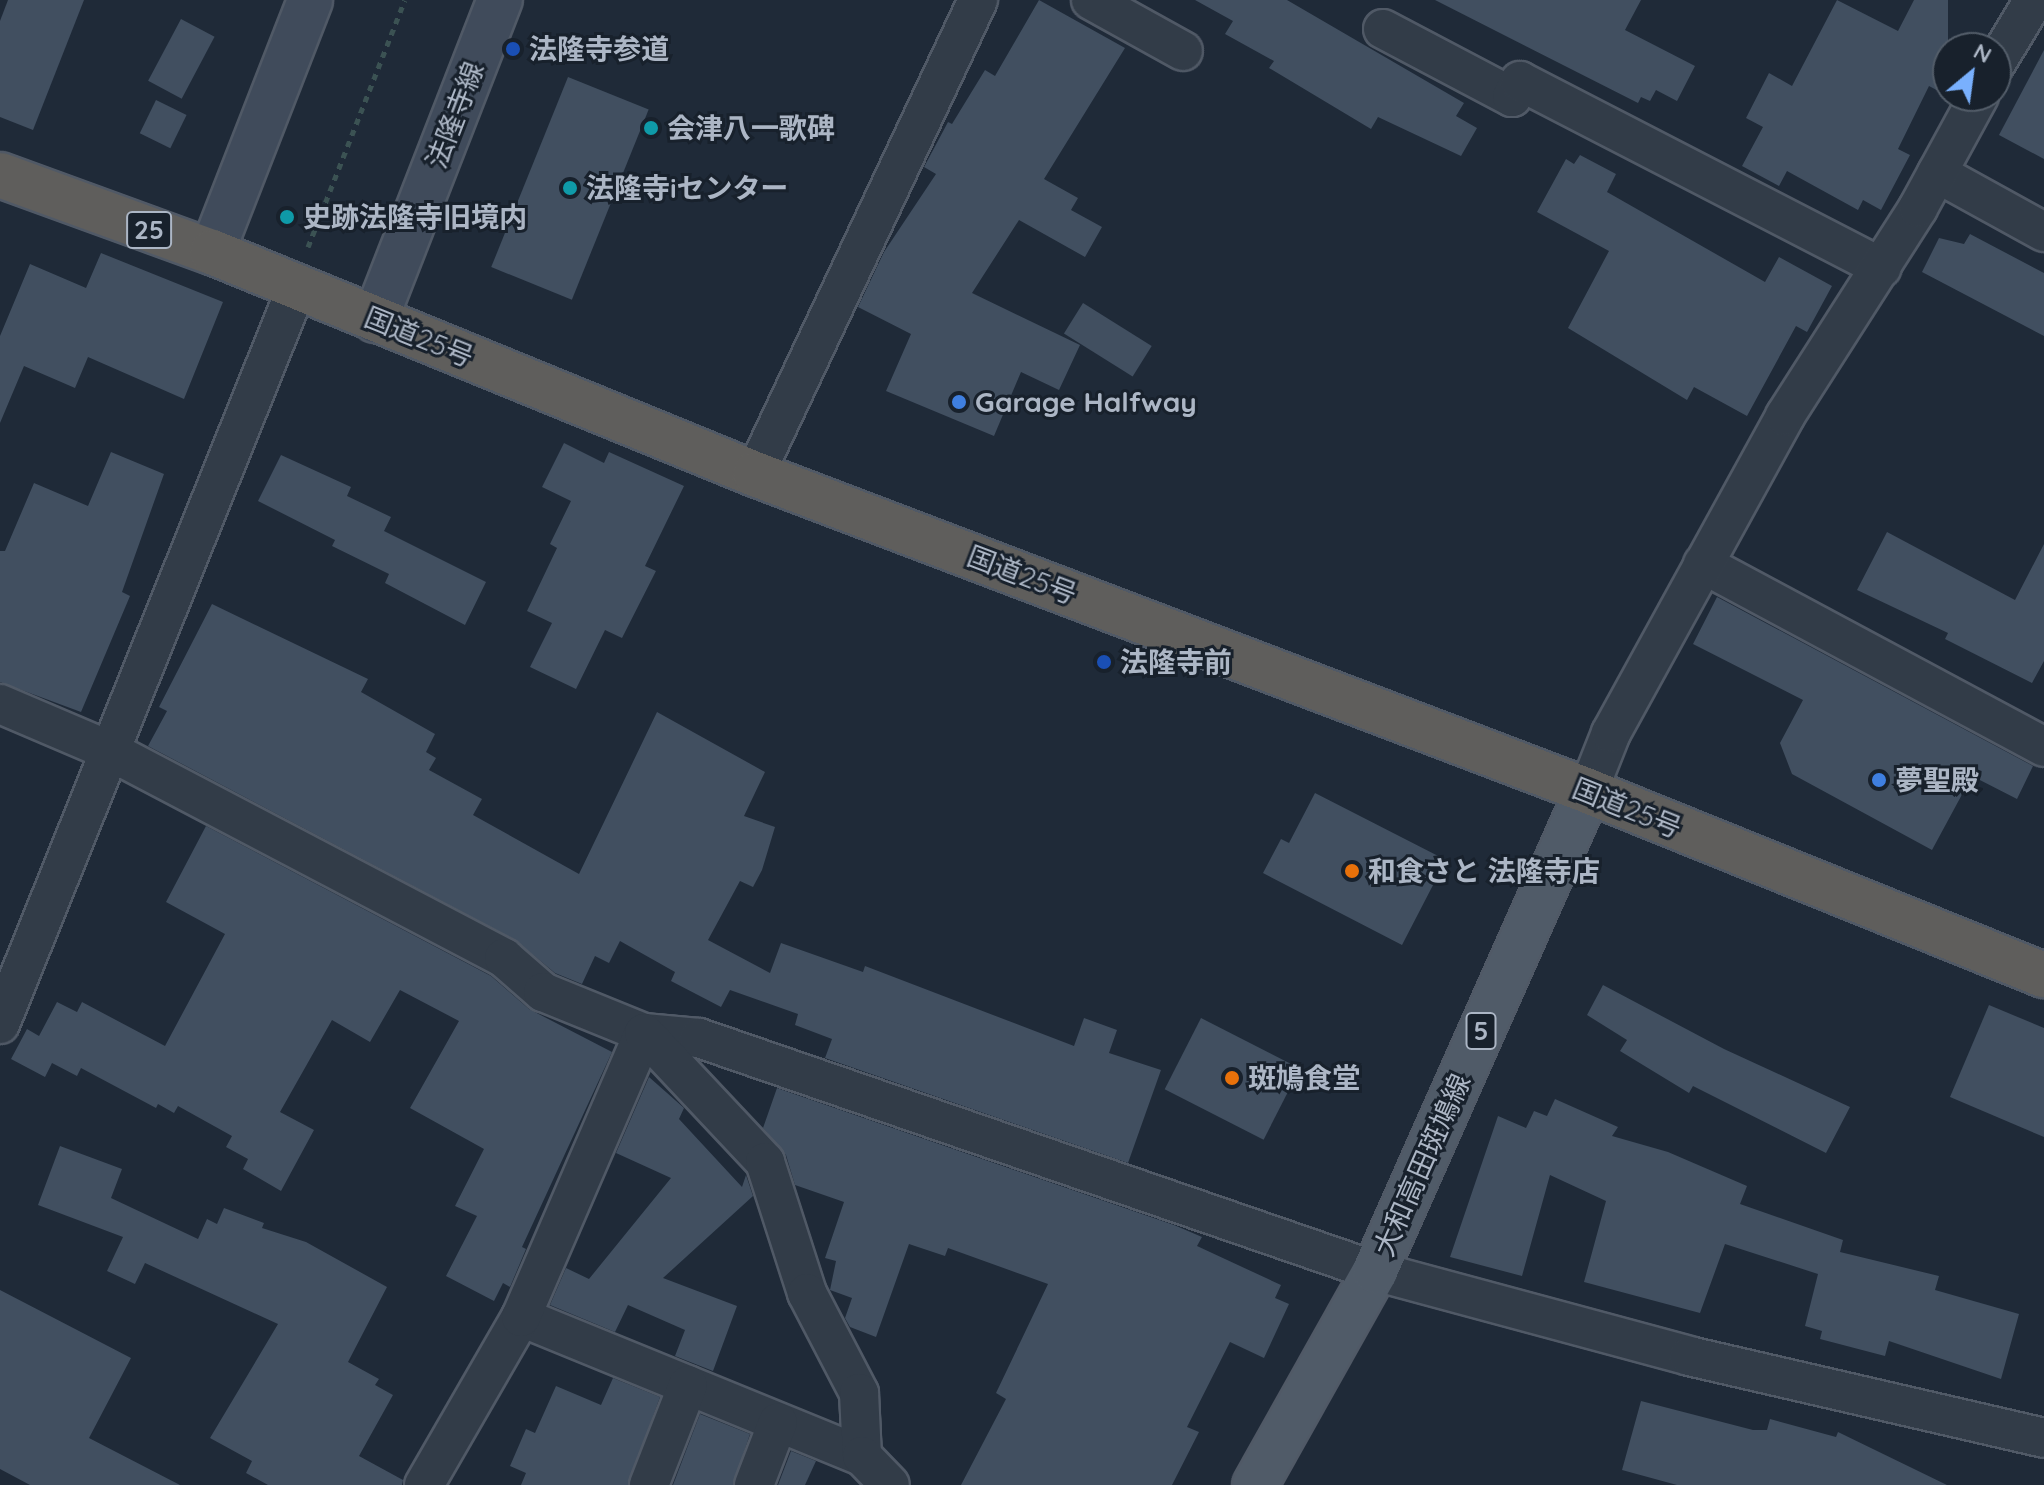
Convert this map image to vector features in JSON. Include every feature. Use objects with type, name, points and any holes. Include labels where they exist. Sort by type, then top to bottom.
[{"type":"highway","name":"国道25号","points":[[0,175],[212,252],[302,268],[375,320],[755,474],[1588,791],[2044,975]]},
{"type":"main road","points":[[212,252],[310,0]]},
{"type":"main road","name":"法隆寺線","points":[[375,320],[500,0]]},
{"type":"main road","name":"大和高田斑鳩線","points":[[1255,1485],[1375,1271],[1588,791]]},
{"type":"street","points":[[755,474],[978,0]]},
{"type":"street","points":[[1091,0],[1183,51]]},
{"type":"street","points":[[2012,36],[2034,0]]},
{"type":"street","points":[[1383,29],[1512,97],[1520,81],[1882,268]]},
{"type":"street","points":[[1588,791],[1611,733],[1785,416],[1882,268],[1970,112]]},
{"type":"street","points":[[1937,173],[2044,232]]},
{"type":"street","points":[[0,1024],[302,268]]},
{"type":"street","points":[[1703,564],[2044,747]]},
{"type":"street","points":[[0,704],[110,751],[504,958],[543,992],[644,1033],[699,1038],[1375,1271],[1689,1356],[2044,1438]]},
{"type":"street","points":[[424,1485],[521,1317],[644,1033]]},
{"type":"street","points":[[644,1033],[765,1162],[807,1293],[859,1393],[862,1456]]},
{"type":"street","points":[[521,1317],[862,1456],[890,1485]]},
{"type":"street","points":[[649,1485],[688,1385]]},
{"type":"street","points":[[754,1485],[778,1422]]},
{"type":"path","points":[[302,268],[405,0]]},
{"type":"building","points":[[8,0],[84,0],[33,130],[0,117],[0,21]]},
{"type":"building","points":[[1039,0],[1125,48],[1044,179],[1078,198],[1071,210],[1102,227],[1085,257],[1019,220],[972,293],[1080,345],[1059,390],[1021,372],[994,436],[886,391],[911,334],[858,307],[884,252],[936,174],[924,167],[948,122],[952,124],[985,70],[995,76]]},
{"type":"building","points":[[1195,0],[1287,0],[1464,103],[1456,116],[1477,128],[1461,156],[1378,117],[1371,129],[1269,68],[1274,61],[1225,34],[1233,21]]},
{"type":"building","points":[[1435,0],[1641,0],[1625,30],[1695,66],[1677,101],[1656,90],[1650,101],[1641,97],[1638,103]]},
{"type":"building","points":[[1837,0],[1898,31],[1914,0],[1948,0],[1948,32],[1932,32],[1932,88],[1929,86],[1898,149],[1910,155],[1881,210],[1863,200],[1858,210],[1787,171],[1779,186],[1742,166],[1763,127],[1746,118],[1769,73],[1792,86]]},
{"type":"building","points":[[181,19],[215,37],[182,99],[148,81]]},
{"type":"building","points":[[2044,50],[2044,159],[1999,135]]},
{"type":"building","name":"法隆寺iセンター","points":[[568,77],[649,110],[572,300],[491,267]]},
{"type":"building","points":[[156,100],[187,115],[170,148],[140,133]]},
{"type":"building","points":[[1580,155],[1616,174],[1607,192],[1765,282],[1779,257],[1832,286],[1807,332],[1796,326],[1747,416],[1694,387],[1687,400],[1568,328],[1609,251],[1537,212],[1566,159],[1574,164]]},
{"type":"building","points":[[1970,234],[2044,273],[2044,336],[1922,272],[1939,238],[1964,244]]},
{"type":"building","points":[[101,253],[223,302],[184,399],[88,357],[75,388],[24,366],[0,423],[0,336],[30,264],[86,288]]},
{"type":"building","points":[[1083,303],[1152,346],[1133,376],[1064,334]]},
{"type":"building","points":[[564,443],[604,463],[609,452],[684,486],[645,566],[656,571],[622,638],[605,630],[576,689],[530,667],[552,623],[527,611],[557,548],[550,544],[571,501],[542,487]]},
{"type":"building","points":[[111,452],[164,474],[122,592],[130,596],[81,712],[0,682],[0,551],[5,551],[34,483],[88,506]]},
{"type":"building","points":[[281,455],[351,487],[347,496],[391,517],[384,531],[486,582],[465,625],[385,583],[389,574],[332,546],[335,540],[258,501]]},
{"type":"building","points":[[1887,532],[2015,600],[2044,544],[2044,661],[2032,683],[1945,639],[1948,633],[1857,590]]},
{"type":"building","points":[[1717,597],[2033,766],[2017,799],[1972,776],[1932,850],[1792,774],[1780,743],[1803,700],[1693,644]]},
{"type":"building","points":[[212,604],[368,679],[361,692],[435,734],[426,752],[436,758],[429,770],[482,799],[473,815],[579,874],[657,712],[765,772],[744,816],[775,827],[762,870],[753,887],[740,881],[708,940],[770,973],[781,943],[863,972],[865,966],[1074,1046],[1084,1018],[1117,1030],[1109,1053],[1161,1070],[1128,1163],[825,1058],[832,1039],[795,1025],[798,1014],[730,990],[721,1007],[671,981],[675,972],[620,941],[609,963],[595,956],[582,984],[555,973],[514,939],[148,746],[167,711],[159,707]]},
{"type":"building","name":"和食さと 法隆寺店","points":[[1315,793],[1446,860],[1402,945],[1263,873],[1281,839],[1289,843]]},
{"type":"building","points":[[206,826],[491,976],[529,1009],[612,1052],[522,1247],[526,1249],[510,1287],[503,1283],[494,1301],[446,1276],[477,1216],[455,1206],[484,1149],[410,1108],[459,1021],[400,990],[370,1042],[332,1020],[280,1112],[314,1130],[281,1191],[243,1169],[248,1159],[226,1147],[232,1136],[178,1106],[174,1113],[158,1104],[156,1108],[81,1068],[77,1076],[52,1063],[45,1077],[11,1059],[27,1029],[39,1036],[57,1002],[77,1012],[82,1002],[165,1046],[225,934],[166,902]]},
{"type":"building","points":[[1603,985],[1724,1049],[1850,1107],[1826,1153],[1693,1086],[1689,1093],[1620,1051],[1627,1040],[1587,1015]]},
{"type":"building","points":[[1989,1005],[2044,1028],[2044,1137],[1950,1097]]},
{"type":"building","name":"斑鳩食堂","points":[[1201,1018],[1300,1068],[1264,1140],[1165,1089]]},
{"type":"building","points":[[649,1077],[684,1108],[679,1119],[742,1187],[746,1175],[753,1196],[663,1278],[737,1306],[713,1371],[675,1356],[685,1330],[628,1305],[615,1332],[550,1305],[566,1268],[589,1279],[671,1178],[616,1153]]},
{"type":"building","points":[[777,1088],[1174,1225],[1202,1237],[1197,1246],[1281,1285],[1275,1298],[1289,1304],[1264,1358],[1230,1342],[1187,1427],[1199,1432],[1172,1485],[961,1485],[1006,1399],[996,1393],[1048,1284],[948,1248],[945,1256],[909,1244],[876,1337],[850,1327],[845,1318],[852,1298],[830,1290],[836,1261],[825,1258],[844,1202],[795,1185],[786,1155],[763,1128]]},
{"type":"building","points":[[1555,1099],[1618,1127],[1612,1136],[1668,1152],[1747,1186],[1740,1204],[1843,1240],[1840,1252],[1939,1276],[1935,1290],[2019,1314],[2001,1379],[1889,1341],[1885,1356],[1820,1339],[1822,1331],[1805,1326],[1818,1274],[1725,1244],[1700,1313],[1584,1282],[1606,1201],[1550,1175],[1522,1276],[1450,1257],[1498,1116],[1526,1128],[1534,1111],[1547,1116]]},
{"type":"building","points":[[60,1146],[122,1169],[111,1198],[198,1239],[207,1219],[217,1224],[224,1208],[264,1223],[262,1228],[306,1242],[387,1287],[348,1362],[379,1379],[375,1385],[393,1395],[359,1456],[403,1480],[402,1485],[268,1485],[246,1473],[252,1461],[210,1438],[278,1324],[145,1263],[135,1284],[107,1271],[123,1237],[38,1205]]},
{"type":"building","points":[[0,1290],[131,1358],[89,1438],[180,1485],[30,1485],[0,1469]]},
{"type":"building","points":[[613,1378],[660,1397],[628,1485],[521,1485],[526,1473],[510,1466],[526,1429],[535,1433],[556,1386],[601,1405]]},
{"type":"building","points":[[1641,1401],[1753,1430],[1767,1430],[1770,1419],[1836,1437],[1838,1432],[1947,1485],[1677,1485],[1622,1470]]},
{"type":"building","points":[[700,1414],[750,1434],[733,1485],[673,1485]]},
{"type":"building","points":[[791,1451],[816,1461],[805,1485],[778,1485]]},
{"type":"place","name":"法隆寺参道","points":[[513,49]]},
{"type":"place","name":"会津八一歌碑","points":[[651,128]]},
{"type":"place","name":"法隆寺iセンター","points":[[570,188]]},
{"type":"place","name":"史跡法隆寺旧境内","points":[[287,217]]},
{"type":"place","name":"Garage Halfway","points":[[959,402]]},
{"type":"place","name":"法隆寺前","points":[[1104,662]]},
{"type":"place","name":"夢聖殿","points":[[1879,780]]},
{"type":"place","name":"和食さと 法隆寺店","points":[[1352,871]]},
{"type":"place","name":"斑鳩食堂","points":[[1232,1078]]}]
